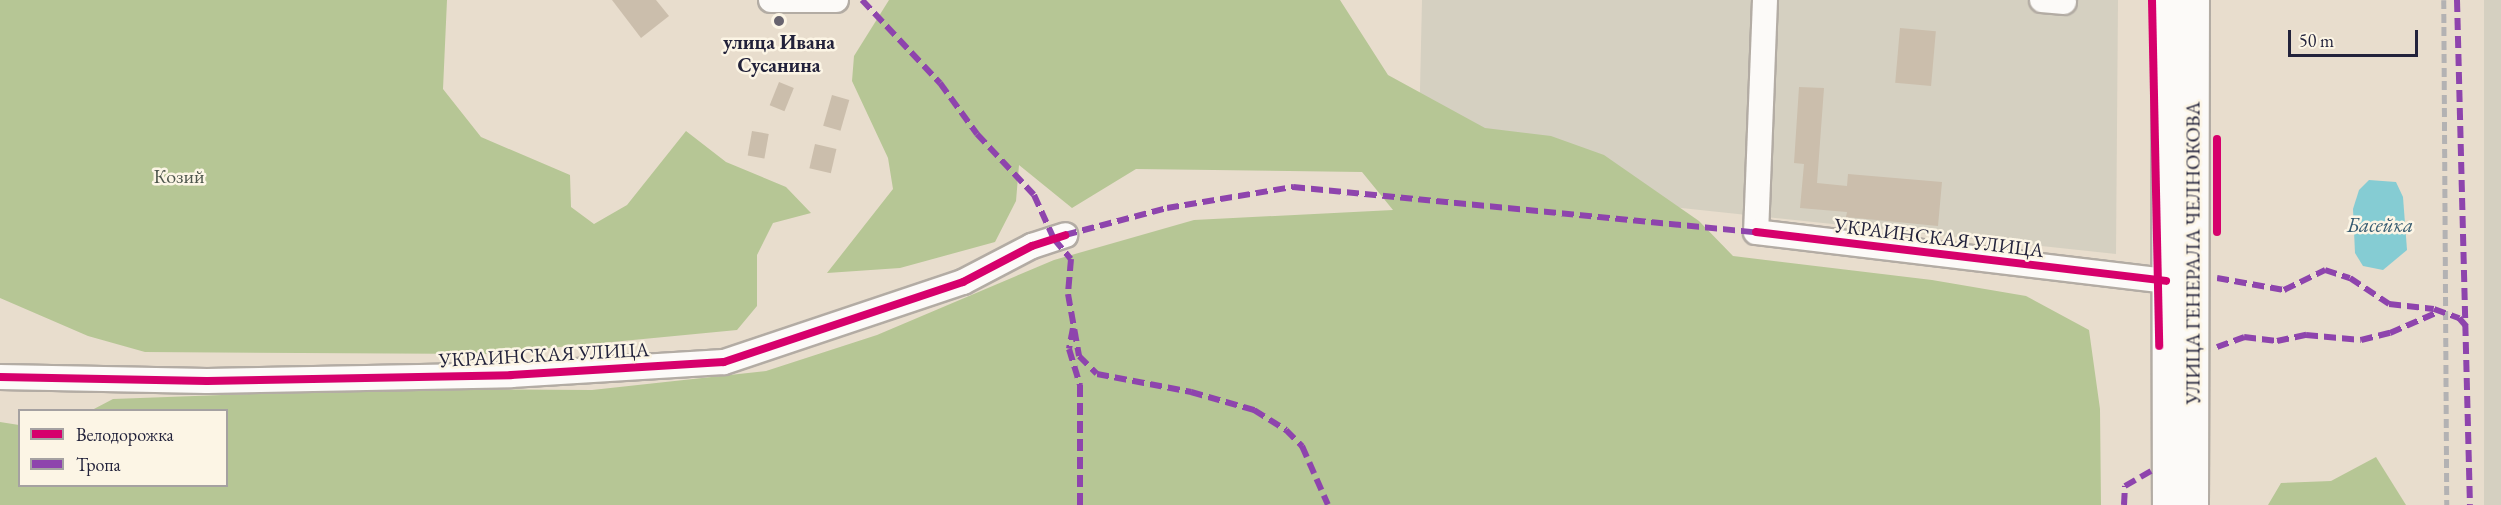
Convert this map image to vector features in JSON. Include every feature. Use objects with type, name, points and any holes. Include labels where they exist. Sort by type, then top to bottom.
[{"type":"main road","name":"УЛИЦА ГЕНЕРАЛА ЧЕЛНОКОВА","points":[[2167,0],[2168,505]]},
{"type":"main road","name":"УЛИЦА ГЕНЕРАЛА ЧЕЛНОКОВА","points":[[2193,505],[2194,0]]},
{"type":"street","points":[[771,0],[836,0]]},
{"type":"street","name":"УКРАИНСКАЯ УЛИЦА","points":[[1765,0],[1756,232],[2117,277],[2166,281]]},
{"type":"street","name":"УКРАИНСКАЯ УЛИЦА","points":[[0,377],[207,381],[488,375],[724,362],[963,282],[1032,246],[1065,236]]},
{"type":"shaded area","points":[[1422,0],[2118,0],[2116,254],[1418,180]]},
{"type":"shaded area","points":[[2484,0],[2501,0],[2501,505],[2484,505]]},
{"type":"green space","name":"Козий","points":[[0,0],[447,0],[443,89],[481,137],[570,175],[571,207],[594,224],[627,205],[686,131],[726,162],[786,187],[811,213],[773,223],[757,255],[757,306],[737,330],[486,354],[145,352],[88,336],[0,298]]},
{"type":"green space","points":[[889,0],[1340,0],[1388,75],[1485,128],[1551,136],[1604,155],[1699,221],[1733,256],[1932,280],[2026,296],[2089,330],[2100,409],[2101,505],[0,505],[0,422],[18,425],[18,487],[228,487],[228,409],[94,409],[113,399],[389,389],[592,390],[766,371],[877,335],[1054,260],[1194,220],[1393,210],[1362,172],[1136,169],[1072,208],[1019,165],[1016,201],[995,242],[900,268],[827,273],[893,189],[888,158],[852,81],[854,56]]},
{"type":"green space","points":[[2376,457],[2406,505],[2268,505],[2281,483],[2331,481]]},
{"type":"water","name":"Басейка","points":[[2369,180],[2396,182],[2403,197],[2407,250],[2383,270],[2363,266],[2355,253],[2353,209],[2359,190]]},
{"type":"building","points":[[612,0],[656,0],[669,16],[641,38]]},
{"type":"building","points":[[1900,28],[1936,31],[1931,86],[1895,83]]},
{"type":"building","points":[[779,82],[794,88],[784,111],[770,105]]},
{"type":"building","points":[[1799,87],[1824,88],[1817,183],[1847,186],[1848,174],[1942,182],[1938,226],[1846,217],[1847,212],[1800,208],[1804,164],[1794,163]]},
{"type":"building","points":[[832,95],[849,100],[840,131],[823,126]]},
{"type":"building","points":[[752,131],[769,134],[764,159],[748,156]]},
{"type":"building","points":[[815,144],[836,149],[831,173],[809,168]]},
{"type":"railway","points":[[2444,0],[2447,505]]},
{"type":"marked path","points":[[862,0],[940,83],[977,134],[1034,195],[1054,239],[1071,259],[1068,294],[1079,356],[1097,374],[1191,392],[1254,410],[1286,430],[1302,446],[1328,505]]},
{"type":"marked path","points":[[2457,0],[2470,505]]},
{"type":"marked path","points":[[1065,235],[1167,208],[1293,187],[1756,232]]},
{"type":"marked path","points":[[2217,278],[2284,290],[2325,270],[2350,278],[2389,304],[2434,309],[2459,318],[2466,326]]},
{"type":"marked path","points":[[2217,347],[2244,337],[2277,341],[2306,335],[2361,340],[2390,333],[2440,311]]},
{"type":"marked path","points":[[1073,328],[1069,349],[1080,385],[1080,505]]},
{"type":"marked path","points":[[2124,505],[2125,486],[2153,470]]},
{"type":"cycle path","points":[[2152,0],[2159,346]]},
{"type":"cycle path","points":[[2217,139],[2217,232]]},
{"type":"cycle path","points":[[1756,232],[2166,281]]},
{"type":"cycle path","points":[[0,377],[207,381],[511,375],[724,362],[963,282],[1032,246],[1065,235]]},
{"type":"place","name":"улица Ивана Сусанина","points":[[779,21]]}]
